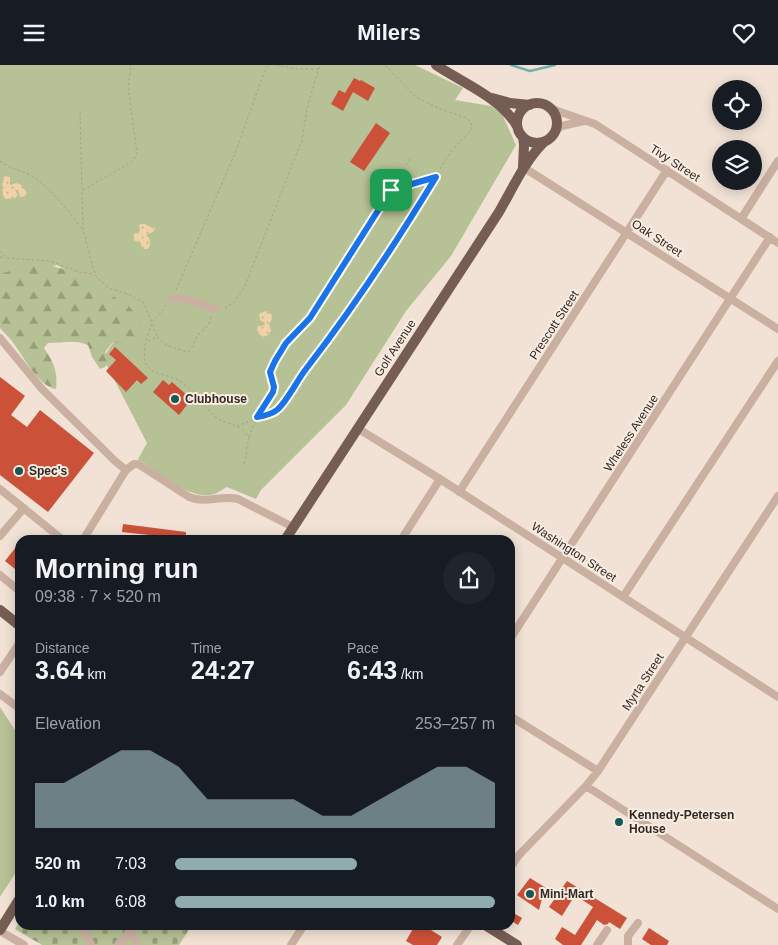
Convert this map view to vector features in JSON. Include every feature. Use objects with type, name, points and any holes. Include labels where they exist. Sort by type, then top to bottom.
[{"type":"main road","points":[[436,65],[490,97],[511,116],[523,137],[531,142],[544,142],[550,137],[555,131],[556,118],[549,108],[536,103],[520,112],[517,126]]},
{"type":"main road","points":[[490,97],[510,103],[530,105]]},
{"type":"main road","name":"Golf Avenue","points":[[523,137],[523,167]]},
{"type":"main road","name":"Golf Avenue","points":[[287,535],[499,212],[523,167],[544,142]]},
{"type":"main road","points":[[0,610],[15,622]]},
{"type":"main road","points":[[0,930],[15,906]]},
{"type":"main road","points":[[493,930],[517,945]]},
{"type":"street","name":"Tivy Street","points":[[549,108],[595,124],[778,243]]},
{"type":"street","points":[[555,131],[562,126],[584,121]]},
{"type":"street","points":[[741,219],[778,161]]},
{"type":"street","name":"Oak Street","points":[[523,167],[778,329]]},
{"type":"street","name":"Prescott Street","points":[[459,492],[667,170]]},
{"type":"street","name":"Wheless Avenue","points":[[515,631],[770,237]]},
{"type":"street","points":[[172,299],[190,300],[216,309]]},
{"type":"street","points":[[0,338],[42,389],[126,470]]},
{"type":"street","points":[[624,597],[778,361]]},
{"type":"street","name":"Washington Street","points":[[357,428],[440,479],[778,697]]},
{"type":"street","points":[[86,535],[126,470],[134,464],[138,464],[196,500],[231,497],[293,527]]},
{"type":"street","points":[[404,535],[440,479]]},
{"type":"street","points":[[0,489],[57,535]]},
{"type":"street","name":"Myrta Street","points":[[515,860],[586,787],[598,771],[778,496]]},
{"type":"street","points":[[0,536],[24,508]]},
{"type":"street","points":[[0,575],[15,587]]},
{"type":"street","points":[[0,672],[15,650]]},
{"type":"street","points":[[0,694],[15,705]]},
{"type":"street","points":[[515,719],[598,771]]},
{"type":"street","points":[[586,787],[778,909]]},
{"type":"street","points":[[628,945],[628,937],[638,923]]},
{"type":"street","points":[[0,930],[24,945]]},
{"type":"street","points":[[83,930],[91,945]]},
{"type":"street","points":[[118,945],[130,930]]},
{"type":"street","points":[[133,930],[137,945]]},
{"type":"street","points":[[291,945],[301,930]]},
{"type":"street","points":[[457,945],[468,930]]},
{"type":"street","points":[[597,945],[607,930]]},
{"type":"path","points":[[82,191],[133,161],[136,157],[128,87],[131,65]]},
{"type":"path","points":[[249,438],[238,426],[219,420],[195,392],[184,384],[151,370],[146,365],[145,357],[152,323],[172,299],[236,151],[268,65]]},
{"type":"path","points":[[276,65],[298,69],[318,69]]},
{"type":"path","points":[[80,112],[83,230],[96,275],[108,288],[128,294],[144,303],[157,337],[166,345],[187,351],[194,346],[199,334],[208,327],[213,311],[230,306],[244,288],[302,140],[307,107],[320,65]]},
{"type":"path","points":[[238,426],[257,417],[270,414],[281,407],[297,380],[390,253],[451,151],[472,129],[471,123],[467,118],[438,108],[416,97],[385,65]]},
{"type":"path","points":[[244,465],[249,438],[257,417],[273,392],[274,387],[270,372],[275,361],[286,343],[310,318],[410,159]]},
{"type":"path","points":[[0,161],[9,167],[25,171],[36,178],[83,230]]},
{"type":"path","points":[[391,190],[436,177]]},
{"type":"path","points":[[0,251],[6,258]]},
{"type":"path","points":[[0,257],[50,261],[79,272],[96,275]]},
{"type":"path","points":[[147,342],[157,337]]},
{"type":"green space","points":[[0,65],[415,65],[463,88],[455,100],[491,106],[502,114],[516,145],[451,256],[406,311],[346,405],[261,490],[256,499],[227,487],[216,493],[195,494],[174,484],[138,459],[147,443],[103,358],[133,313],[57,265],[0,281]]},
{"type":"green space","points":[[33,264],[52,266],[88,276],[103,291],[127,304],[139,318],[142,332],[140,345],[136,348],[113,342],[105,352],[110,361],[105,367],[100,369],[92,357],[88,345],[73,342],[48,343],[44,348],[54,368],[56,389],[49,387],[31,369],[11,340],[0,328],[0,274]]},
{"type":"green space","points":[[0,707],[15,730],[15,874],[0,897]]},
{"type":"green space","points":[[17,930],[189,930],[179,945],[42,945]]},
{"type":"sand","points":[[5,176],[10,177],[10,185],[17,183],[21,185],[27,193],[24,197],[20,197],[18,190],[15,190],[18,195],[15,198],[6,199],[3,196],[2,186]]},
{"type":"sand","points":[[139,225],[155,228],[153,232],[146,235],[150,241],[148,249],[142,248],[140,241],[134,240],[134,234],[140,231]]},
{"type":"sand","points":[[266,311],[272,315],[269,324],[271,331],[263,337],[258,333],[257,327],[264,325],[265,323],[260,320],[259,314]]},
{"type":"building","points":[[354,78],[375,88],[368,101],[353,92],[343,111],[331,104],[339,90],[345,93]]},
{"type":"building","points":[[376,123],[390,133],[364,171],[350,162]]},
{"type":"building","points":[[115,347],[148,378],[141,384],[137,380],[126,392],[106,371],[116,360],[109,354]]},
{"type":"building","points":[[0,377],[25,396],[11,415],[27,427],[40,410],[94,453],[48,512],[0,475]]},
{"type":"building","name":"Clubhouse","points":[[163,380],[169,385],[172,382],[191,400],[179,415],[153,392]]},
{"type":"building","points":[[123,524],[186,532],[186,535],[149,535],[122,532]]},
{"type":"building","points":[[15,548],[15,569],[5,561]]},
{"type":"building","name":"Mini-Mart","points":[[530,878],[546,888],[539,910],[517,895]]},
{"type":"building","points":[[567,881],[627,918],[620,929],[609,922],[604,925],[597,920],[581,945],[563,945],[555,939],[562,927],[575,935],[593,907],[575,895],[562,916],[549,907]]},
{"type":"building","points":[[515,914],[522,918],[518,925],[515,923]]},
{"type":"building","points":[[649,928],[669,941],[667,945],[651,945],[642,939]]},
{"type":"building","points":[[412,930],[431,930],[442,937],[437,945],[413,945],[406,941]]},
{"type":"waterway","points":[[511,65],[530,71],[555,65]]},
{"type":"place","name":"Clubhouse","points":[[175,399]]},
{"type":"place","name":"Spec's","points":[[19,471]]},
{"type":"place","name":"Kennedy-Petersen House","points":[[619,822]]},
{"type":"place","name":"Mini-Mart","points":[[530,894]]},
{"type":"route","points":[[436,177],[390,253],[297,380],[281,407],[270,414],[257,417],[273,392],[274,387],[270,372],[275,361],[286,343],[310,318],[391,190],[436,177]]}]
